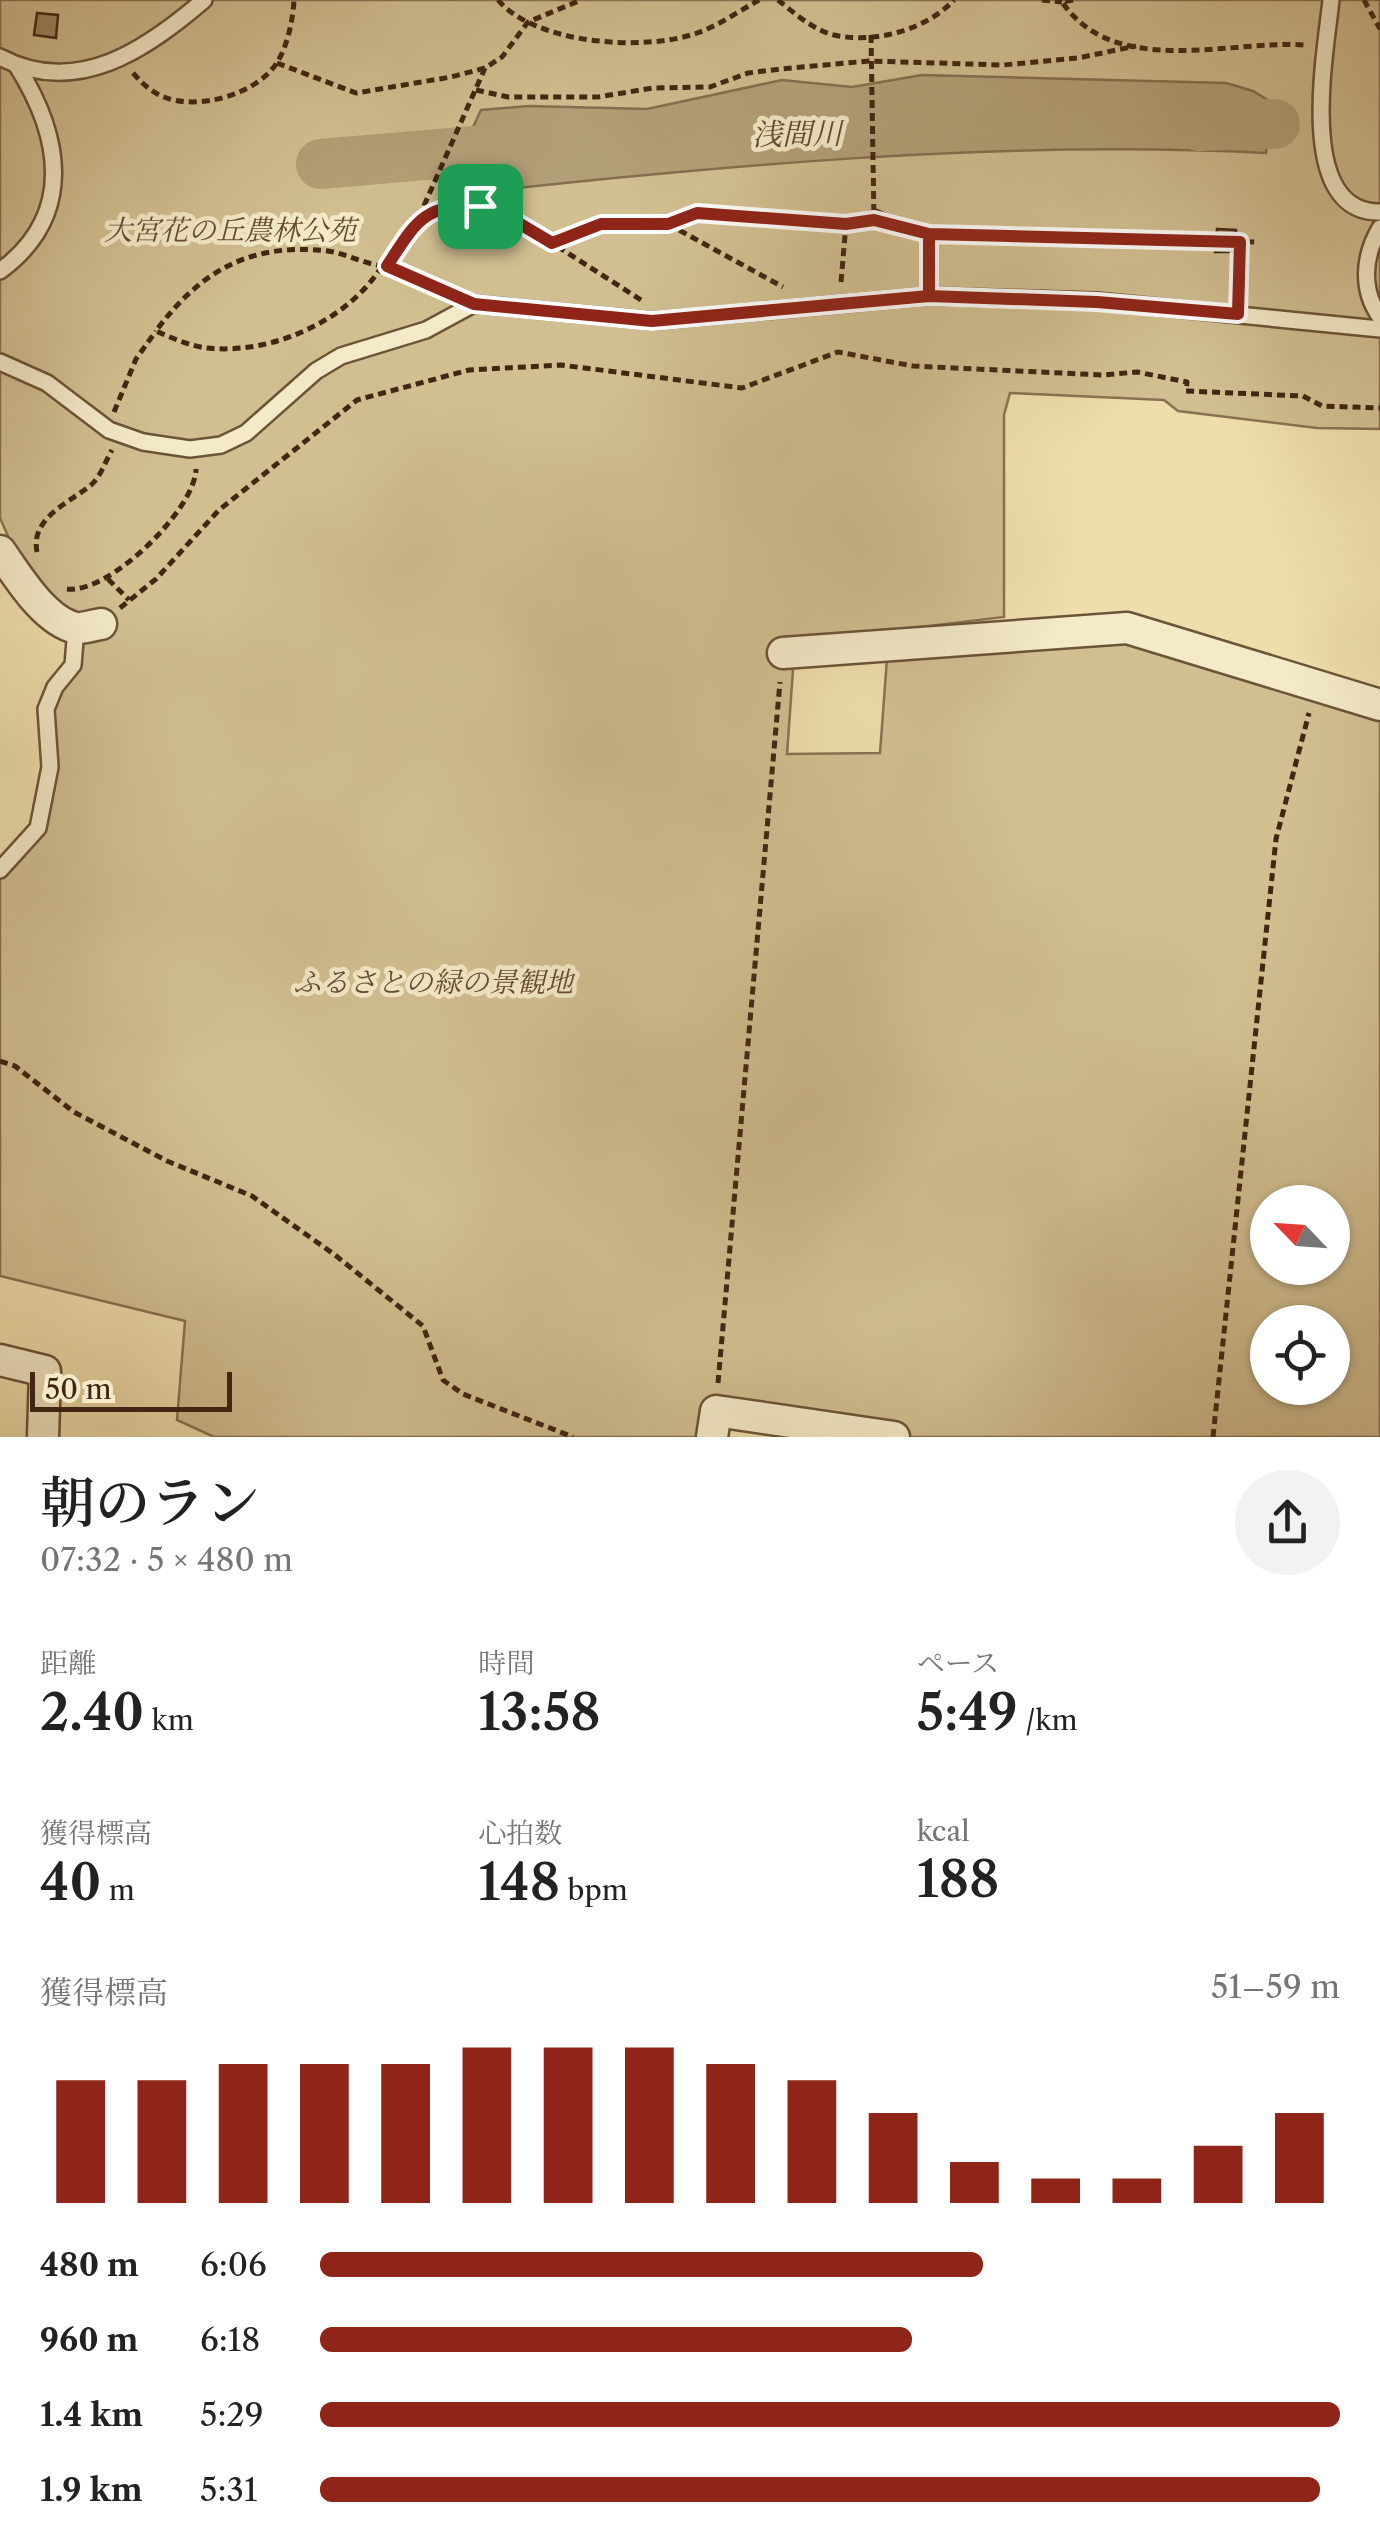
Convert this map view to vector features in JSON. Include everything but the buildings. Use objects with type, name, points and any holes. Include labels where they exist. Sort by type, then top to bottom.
[{"type":"street","points":[[0,551],[28,590],[56,617],[88,626]]},
{"type":"street","points":[[783,653],[1127,628],[1380,705]]},
{"type":"street","points":[[0,1360],[45,1371],[43,1437]]},
{"type":"street","points":[[714,1424],[894,1437]]},
{"type":"lane","points":[[0,57],[17,66],[52,70],[112,64],[158,40],[204,0]]},
{"type":"lane","points":[[1331,0],[1322,47],[1324,165],[1343,196],[1364,212],[1380,212]]},
{"type":"lane","points":[[0,271],[17,259],[42,223],[54,183],[49,129],[17,66]]},
{"type":"lane","points":[[1380,228],[1366,269],[1368,299],[1380,317]]},
{"type":"lane","points":[[0,362],[47,383],[114,431],[160,446],[194,448],[222,445],[246,433],[316,371],[342,356],[426,330],[474,304],[652,321],[929,296],[1097,302],[1380,329]]},
{"type":"lane","points":[[0,870],[38,828],[50,767],[46,709],[55,687],[73,665],[88,626]]},
{"type":"path","points":[[112,64],[134,73],[160,96],[192,102],[252,85],[278,63],[294,0]]},
{"type":"path","points":[[498,0],[512,16],[577,38],[670,39],[699,33],[759,0]]},
{"type":"path","points":[[278,63],[356,93],[486,68],[502,57],[528,22],[581,0]]},
{"type":"path","points":[[778,0],[818,29],[871,36],[912,27],[954,0]]},
{"type":"path","points":[[1042,0],[1073,0]]},
{"type":"path","points":[[1364,0],[1380,29]]},
{"type":"path","points":[[1062,2],[1094,34],[1136,46],[1232,52],[1284,44],[1322,47]]},
{"type":"path","points":[[871,36],[870,165],[874,220]]},
{"type":"path","points":[[474,94],[598,97],[653,88],[710,86],[748,73],[869,61],[1003,65],[1078,58],[1136,46]]},
{"type":"path","points":[[156,331],[209,348],[259,345],[321,325],[385,266],[420,216],[486,68]]},
{"type":"path","points":[[420,216],[449,206],[480,206],[510,218],[636,294],[652,321]]},
{"type":"path","points":[[552,243],[601,224],[668,224],[697,213],[846,224],[874,220],[929,234],[1258,242]]},
{"type":"path","points":[[668,224],[785,288],[803,307]]},
{"type":"path","points":[[840,302],[846,224]]},
{"type":"path","points":[[929,234],[929,296]]},
{"type":"path","points":[[1238,314],[1240,242]]},
{"type":"path","points":[[38,559],[37,532],[54,512],[92,484],[114,431],[136,359],[198,282],[257,254],[324,251],[385,266],[474,304]]},
{"type":"path","points":[[88,626],[156,579],[220,510],[357,400],[469,370],[562,366],[742,388],[838,352],[912,366],[1102,375],[1137,372],[1187,382],[1186,391],[1303,396],[1322,406],[1380,408]]},
{"type":"path","points":[[62,588],[89,589],[108,579],[186,502],[196,473],[194,448]]},
{"type":"path","points":[[108,579],[129,600]]},
{"type":"path","points":[[714,1424],[783,653]]},
{"type":"path","points":[[1214,1437],[1276,839],[1316,684]]},
{"type":"path","points":[[0,1061],[15,1066],[102,1128],[167,1162],[252,1196],[335,1255],[423,1326],[443,1380],[462,1394],[573,1437]]},
{"type":"green space","name":"ふるさとの緑の景観地","points":[[0,0],[1380,0],[1380,429],[1317,428],[1178,411],[1164,400],[1010,393],[1004,415],[1004,617],[795,642],[787,754],[880,753],[888,645],[1127,628],[1380,711],[1380,1437],[894,1437],[716,1411],[713,1437],[214,1437],[177,1420],[185,1321],[0,1276],[0,870],[38,828],[50,767],[46,709],[73,665],[79,623],[28,582],[0,518]]},
{"type":"water","points":[[922,75],[1226,83],[1253,91],[1271,102],[1266,153],[1059,150],[853,158],[441,196],[481,110],[529,106],[647,109],[782,80],[852,87]]},
{"type":"waterway","name":"浅間川","points":[[1199,126],[1275,124]]},
{"type":"waterway","name":"浅間川","points":[[321,164],[530,146]]},
{"type":"route","points":[[480,206],[449,206],[419,218],[387,266],[474,304],[652,321],[929,296],[929,234],[1240,242],[1238,314],[1097,302],[929,296],[929,234],[874,220],[846,224],[697,213],[668,224],[601,224],[552,243],[510,218],[480,206]]},
{"type":"park label","name":"大宮花の丘農林公苑","points":[[230,230]]}]
